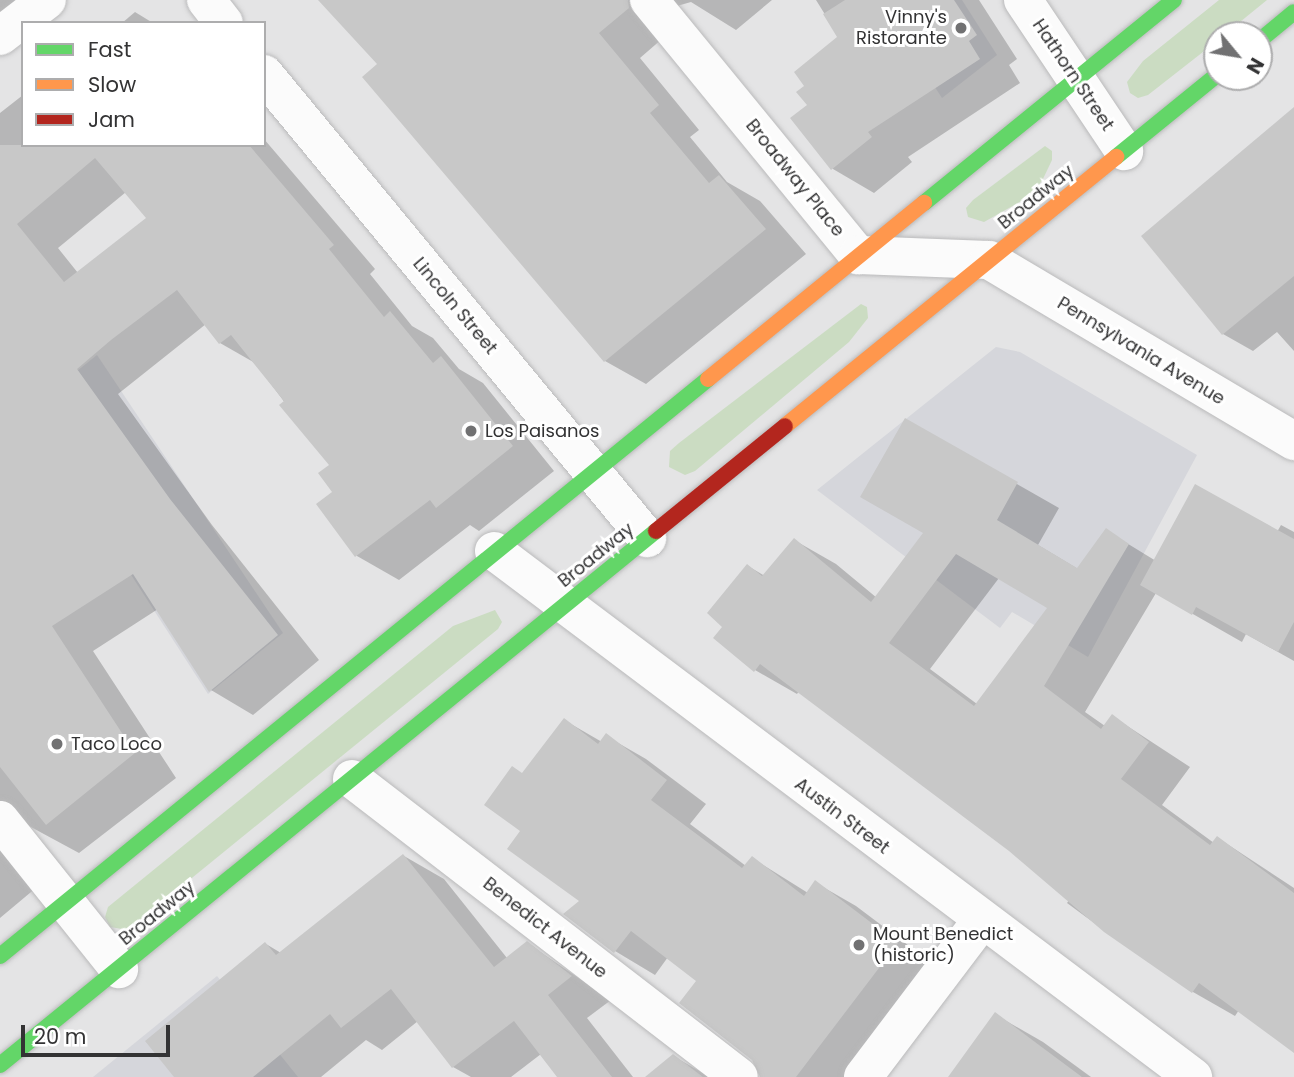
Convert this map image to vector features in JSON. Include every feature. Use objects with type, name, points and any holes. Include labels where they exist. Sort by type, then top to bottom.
[{"type":"main road","points":[[0,956],[592,471],[1174,0]]},
{"type":"main road","points":[[1273,29],[1294,12]]},
{"type":"main road","name":"Broadway","points":[[0,1065],[1203,86]]},
{"type":"street","points":[[0,36],[47,0]]},
{"type":"street","points":[[206,0],[222,21]]},
{"type":"street","name":"Broadway Place","points":[[649,0],[858,255]]},
{"type":"street","name":"Hathorn Street","points":[[1023,0],[1124,151]]},
{"type":"street","name":"Lincoln Street","points":[[266,76],[647,538]]},
{"type":"street","points":[[858,255],[989,260]]},
{"type":"street","name":"Pennsylvania Avenue","points":[[989,260],[1294,441]]},
{"type":"street","name":"Austin Street","points":[[494,551],[564,607],[981,921],[1193,1077]]},
{"type":"street","name":"Benedict Avenue","points":[[352,779],[739,1077]]},
{"type":"street","points":[[0,820],[119,969]]},
{"type":"street","points":[[863,1077],[981,921]]},
{"type":"shaded area","points":[[878,0],[962,0],[997,55],[942,98]]},
{"type":"shaded area","points":[[996,347],[1020,352],[1197,455],[1088,657],[1012,612],[1000,628],[817,490]]},
{"type":"shaded area","points":[[97,355],[283,633],[208,694],[26,412]]},
{"type":"shaded area","points":[[217,976],[298,1077],[93,1077]]},
{"type":"green space","points":[[1219,0],[1267,0],[1241,21],[1203,21],[1203,52],[1148,95],[1138,98],[1130,93],[1127,82],[1143,61]]},
{"type":"green space","points":[[1045,146],[1052,151],[1052,160],[1042,181],[1025,199],[984,222],[968,217],[966,208],[973,200]]},
{"type":"green space","points":[[861,304],[867,307],[868,318],[849,342],[695,471],[685,475],[669,467],[670,451],[679,443]]},
{"type":"green space","points":[[495,610],[502,622],[498,629],[128,930],[110,927],[105,917],[108,907],[453,626]]},
{"type":"building","points":[[318,0],[628,0],[629,8],[599,33],[659,105],[650,113],[709,183],[719,175],[766,229],[604,362],[362,77],[377,64]]},
{"type":"building","points":[[845,0],[954,0],[977,35],[969,41],[980,59],[868,132],[872,137],[831,170],[790,118],[807,105],[796,92],[804,86],[794,72],[837,37],[823,14]]},
{"type":"building","points":[[1294,107],[1294,276],[1222,335],[1141,236]]},
{"type":"building","points":[[0,145],[251,147],[334,245],[329,249],[384,317],[390,311],[433,363],[441,356],[513,446],[436,508],[430,500],[355,557],[316,504],[332,492],[318,473],[329,465],[279,405],[284,401],[231,335],[219,344],[177,290],[111,340],[77,369],[170,499],[278,635],[209,692],[133,574],[52,626],[135,753],[46,825],[0,767]],"holes":[[[95,158],[146,218],[64,282],[17,224]]]},
{"type":"building","points":[[905,418],[1018,482],[997,520],[1077,568],[1106,528],[1129,544],[1044,686],[1101,729],[1112,714],[1149,742],[1121,779],[1210,845],[1217,836],[1294,893],[1294,1053],[1199,983],[1192,993],[1104,932],[1009,851],[760,664],[754,672],[713,638],[722,627],[707,613],[747,564],[762,576],[794,538],[871,602],[923,533],[860,497]],"holes":[[[956,554],[1047,608],[974,706],[889,643]]]},
{"type":"building","points":[[1195,484],[1294,539],[1294,622],[1278,652],[1196,607],[1192,615],[1140,585]]},
{"type":"building","points":[[564,718],[598,744],[606,733],[667,780],[651,800],[742,868],[752,856],[804,896],[815,880],[898,943],[796,1077],[760,1077],[752,1060],[679,1003],[696,981],[631,931],[614,953],[563,914],[579,901],[507,849],[520,831],[484,805],[512,766],[522,773]]},
{"type":"building","points":[[403,854],[494,967],[527,941],[572,976],[548,995],[612,1077],[557,1077],[514,1021],[452,1068],[391,989],[341,1028],[330,1014],[253,1077],[174,1077],[145,1041],[265,942],[276,955]]},
{"type":"building","points":[[995,1012],[1043,1048],[1082,1077],[948,1077]]},
{"type":"building","points":[[673,1054],[703,1077],[645,1077]]},
{"type":"traffic: fast","points":[[924,203],[1174,0]]},
{"type":"traffic: fast","points":[[1273,29],[1294,12]]},
{"type":"traffic: fast","points":[[1116,157],[1203,86]]},
{"type":"traffic: fast","points":[[0,956],[708,379]]},
{"type":"traffic: fast","points":[[0,1065],[656,531]]},
{"type":"traffic: slow","points":[[785,426],[1116,157]]},
{"type":"traffic: slow","points":[[708,379],[924,203]]},
{"type":"traffic: jam","points":[[656,531],[785,426]]},
{"type":"place","name":"Vinny's Ristorante","points":[[961,28]]},
{"type":"place","name":"Los Paisanos","points":[[471,431]]},
{"type":"place","name":"Taco Loco","points":[[57,744]]},
{"type":"place","name":"Mount Benedict (historic)","points":[[859,945]]}]
